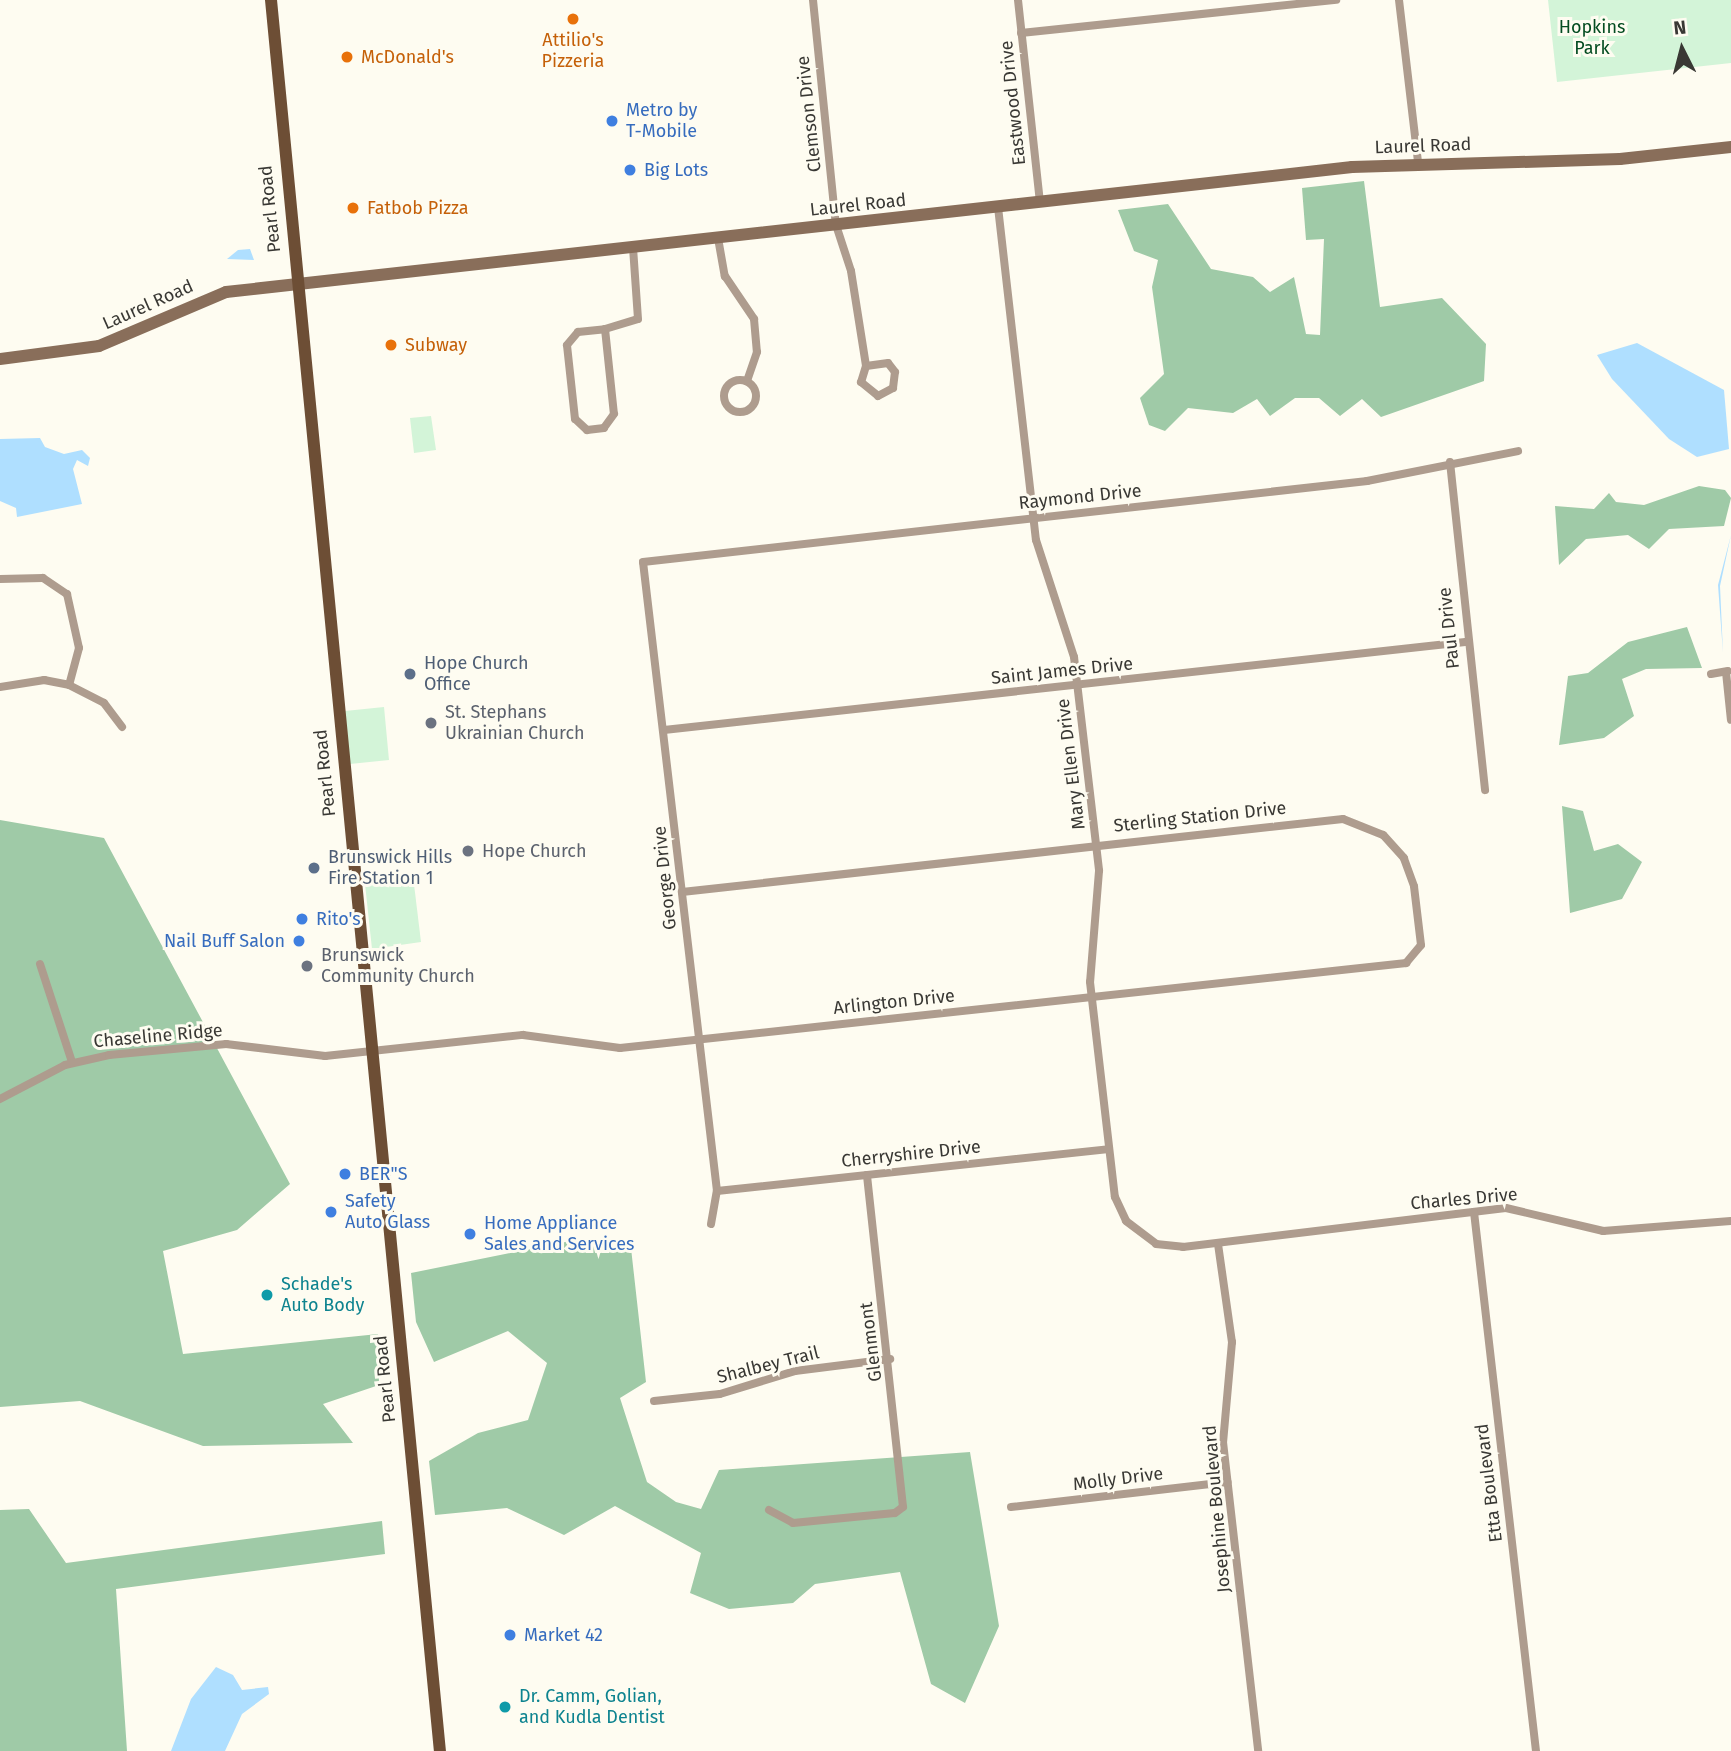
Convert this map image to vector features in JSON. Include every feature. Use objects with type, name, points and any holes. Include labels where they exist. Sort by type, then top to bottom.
[{"type":"main road","name":"Pearl Road","points":[[271,0],[295,284],[440,1751]]},
{"type":"street","name":"Clemson Drive","points":[[813,0],[836,225],[851,271],[866,366]]},
{"type":"street","name":"Eastwood Drive","points":[[1018,0],[1040,202]]},
{"type":"street","points":[[1216,0],[1217,12]]},
{"type":"street","points":[[1021,33],[1336,0]]},
{"type":"street","points":[[1399,0],[1418,162]]},
{"type":"street","name":"Laurel Road","points":[[0,359],[99,346],[212,296],[295,284],[1418,162],[1620,159],[1731,148]]},
{"type":"street","name":"Mary Ellen Drive","points":[[998,207],[1040,562],[1070,637],[1096,845],[1092,996],[1115,1197],[1135,1230],[1170,1247],[1218,1244]]},
{"type":"street","points":[[718,238],[725,276],[754,319],[757,352],[747,381],[755,401],[736,412],[727,406],[724,390],[731,382],[747,381]]},
{"type":"street","points":[[605,329],[614,414],[609,425],[587,430],[575,419],[567,345],[578,332],[605,329],[638,319],[633,247]]},
{"type":"street","points":[[888,363],[897,377],[893,388],[878,396],[867,392],[861,376],[866,366],[888,363]]},
{"type":"street","name":"Raymond Drive","points":[[643,562],[1367,481],[1450,462],[1518,451]]},
{"type":"street","name":"Paul Drive","points":[[1450,462],[1465,642],[1485,790]]},
{"type":"street","name":"George Drive","points":[[643,562],[717,1191],[710,1224]]},
{"type":"street","points":[[0,579],[43,578],[61,587],[73,603],[79,648],[69,685]]},
{"type":"street","name":"Saint James Drive","points":[[664,730],[1465,642]]},
{"type":"street","points":[[1711,674],[1728,671],[1731,720]]},
{"type":"street","points":[[0,687],[31,680],[69,685],[104,704],[122,727]]},
{"type":"street","name":"Sterling Station Drive","points":[[682,892],[1329,818],[1356,822],[1389,841],[1410,872],[1419,953]]},
{"type":"street","name":"Arlington Drive","points":[[370,1052],[523,1035],[609,1048],[1405,962],[1419,953]]},
{"type":"street","points":[[40,964],[72,1062]]},
{"type":"street","name":"Chaseline Ridge","points":[[0,1100],[72,1062],[226,1044],[311,1056],[370,1052]]},
{"type":"street","name":"Cherryshire Drive","points":[[717,1191],[1109,1149]]},
{"type":"street","name":"Glenmont","points":[[769,1510],[793,1522],[894,1513],[903,1507],[890,1359],[867,1175]]},
{"type":"street","name":"Charles Drive","points":[[1218,1244],[1280,1234],[1474,1212],[1537,1211],[1602,1231],[1731,1221]]},
{"type":"street","name":"Etta Boulevard","points":[[1474,1212],[1536,1751]]},
{"type":"street","name":"Josephine Boulevard","points":[[1218,1244],[1232,1342],[1223,1425],[1258,1751]]},
{"type":"street","name":"Shalbey Trail","points":[[654,1401],[720,1394],[794,1371],[890,1359]]},
{"type":"street","name":"Molly Drive","points":[[1011,1507],[1228,1482]]},
{"type":"green space","name":"Hopkins Park","points":[[1548,0],[1731,0],[1731,63],[1557,82]]},
{"type":"green space","points":[[1364,181],[1380,307],[1442,298],[1486,344],[1484,381],[1381,417],[1362,399],[1340,416],[1319,398],[1295,398],[1270,416],[1257,399],[1233,413],[1188,408],[1165,431],[1149,425],[1140,398],[1164,374],[1152,287],[1158,260],[1134,251],[1118,210],[1168,204],[1211,269],[1253,277],[1270,292],[1294,277],[1306,334],[1320,335],[1324,239],[1306,240],[1302,188]]},
{"type":"green space","points":[[431,416],[436,450],[414,453],[410,418]]},
{"type":"green space","points":[[1699,486],[1725,490],[1731,498],[1724,526],[1669,529],[1649,549],[1628,535],[1586,539],[1559,565],[1555,506],[1594,509],[1609,493],[1616,502],[1644,505]]},
{"type":"green space","points":[[1687,627],[1702,668],[1646,669],[1622,679],[1634,716],[1604,738],[1559,745],[1568,676],[1588,673],[1628,642]]},
{"type":"green space","points":[[384,707],[389,760],[350,764],[345,711]]},
{"type":"green space","points":[[1562,806],[1583,811],[1594,851],[1618,844],[1642,862],[1622,899],[1570,913]]},
{"type":"green space","points":[[0,820],[104,838],[290,1184],[237,1230],[163,1251],[183,1354],[378,1334],[379,1385],[323,1404],[353,1443],[203,1446],[80,1401],[0,1407]]},
{"type":"green space","points":[[413,876],[421,942],[372,949],[365,884]]},
{"type":"green space","points":[[580,1239],[602,1248],[631,1248],[646,1382],[620,1398],[647,1482],[676,1502],[701,1509],[719,1470],[970,1452],[999,1626],[965,1703],[931,1684],[900,1572],[815,1584],[793,1603],[729,1609],[690,1593],[701,1553],[615,1506],[564,1535],[507,1508],[435,1515],[429,1461],[478,1433],[528,1420],[547,1363],[508,1331],[434,1362],[416,1322],[411,1273]]},
{"type":"green space","points":[[29,1509],[66,1563],[382,1521],[385,1554],[116,1589],[127,1751],[0,1751],[0,1510]]},
{"type":"water","points":[[250,249],[254,260],[227,259],[238,250]]},
{"type":"water","points":[[1637,343],[1724,390],[1729,449],[1697,457],[1669,439],[1612,379],[1597,355]]},
{"type":"water","points":[[40,438],[45,447],[64,454],[82,450],[90,458],[88,466],[77,460],[73,469],[82,504],[17,517],[16,508],[0,501],[0,439]]},
{"type":"water","points":[[1731,535],[1720,586],[1723,653],[1718,585]]},
{"type":"water","points":[[216,1667],[233,1675],[242,1690],[268,1687],[269,1694],[242,1714],[225,1751],[171,1751],[191,1699]]},
{"type":"place","name":"Attilio's Pizzeria","points":[[573,19]]},
{"type":"place","name":"McDonald's","points":[[347,57]]},
{"type":"place","name":"Metro by T-Mobile","points":[[612,121]]},
{"type":"place","name":"Big Lots","points":[[630,170]]},
{"type":"place","name":"Fatbob Pizza","points":[[353,208]]},
{"type":"place","name":"Subway","points":[[391,345]]},
{"type":"place","name":"Hope Church Office","points":[[410,674]]},
{"type":"place","name":"St. Stephans Ukrainian Church","points":[[431,723]]},
{"type":"place","name":"Hope Church","points":[[468,851]]},
{"type":"place","name":"Brunswick Hills Fire Station 1","points":[[314,868]]},
{"type":"place","name":"Rito's","points":[[302,919]]},
{"type":"place","name":"Nail Buff Salon","points":[[299,941]]},
{"type":"place","name":"Brunswick Community Church","points":[[307,966]]},
{"type":"place","name":"BER\"S","points":[[345,1174]]},
{"type":"place","name":"Safety Auto Glass","points":[[331,1212]]},
{"type":"place","name":"Home Appliance Sales and Services","points":[[470,1234]]},
{"type":"place","name":"Schade's Auto Body","points":[[267,1295]]},
{"type":"place","name":"Market 42","points":[[510,1635]]},
{"type":"place","name":"Dr. Camm, Golian, and Kudla Dentist","points":[[505,1707]]}]
